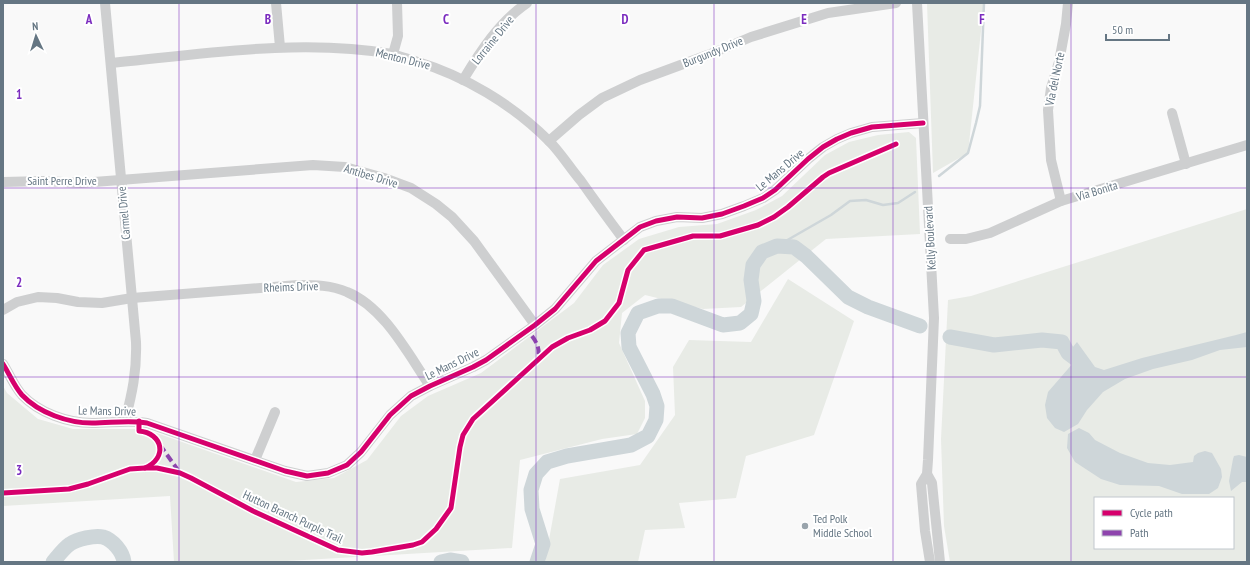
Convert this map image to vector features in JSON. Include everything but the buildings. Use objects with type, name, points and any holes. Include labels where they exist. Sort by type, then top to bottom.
[{"type":"street","name":"Carmel Drive","points":[[105,3],[112,63],[137,362],[134,387],[125,421]]},
{"type":"street","points":[[276,3],[280,47]]},
{"type":"street","points":[[393,54],[398,36],[397,3]]},
{"type":"street","name":"Lorraine Drive","points":[[463,80],[476,58],[501,26],[527,3]]},
{"type":"street","name":"Burgundy Drive","points":[[549,141],[579,115],[602,98],[640,80],[751,37],[828,13],[896,3]]},
{"type":"street","name":"Kelly Boulevard","points":[[917,3],[934,318],[927,474],[921,484],[925,530],[930,562]]},
{"type":"street","name":"Via del Norte","points":[[1061,201],[1051,160],[1048,110],[1051,88],[1059,62],[1068,3]]},
{"type":"street","name":"Menton Drive","points":[[112,63],[280,47],[349,49],[393,54],[434,67],[463,80],[492,96],[526,120],[549,141],[562,156],[624,240]]},
{"type":"street","points":[[1172,113],[1186,164]]},
{"type":"street","name":"Le Mans Drive","points":[[3,364],[12,382],[23,396],[38,408],[53,415],[74,421],[91,423],[125,421],[147,422],[285,471],[307,476],[328,473],[347,465],[360,452],[395,410],[411,396],[486,360],[535,325],[555,309],[596,261],[640,227],[656,221],[677,217],[702,218],[722,214],[762,198],[787,180],[808,159],[823,147],[851,133],[872,127],[923,123]]},
{"type":"street","name":"Via Bonita","points":[[950,239],[966,239],[990,233],[1061,201],[1247,145]]},
{"type":"street","name":"Antibes Drive","points":[[121,181],[313,165],[345,167],[384,178],[411,188],[436,204],[452,217],[474,241],[535,325]]},
{"type":"street","name":"Saint Perre Drive","points":[[3,182],[45,181],[81,183],[121,181]]},
{"type":"street","name":"Rheims Drive","points":[[3,310],[17,302],[38,297],[57,298],[78,302],[102,303],[132,298],[298,285],[324,286],[347,292],[365,301],[381,316],[430,386]]},
{"type":"street","points":[[255,460],[275,412]]},
{"type":"street","name":"Kelly Boulevard","points":[[927,474],[932,483],[940,562]]},
{"type":"shaded area","points":[[927,3],[984,3],[968,153],[933,173]]},
{"type":"shaded area","points":[[909,132],[916,138],[920,234],[826,239],[741,307],[703,309],[645,295],[622,313],[619,343],[645,401],[645,418],[637,434],[602,439],[520,460],[512,548],[270,562],[174,562],[170,496],[3,506],[3,386],[7,393],[38,419],[73,429],[148,430],[296,482],[334,478],[367,460],[401,416],[428,396],[481,373],[574,303],[603,265],[639,239],[679,227],[717,224],[756,210],[782,196],[825,155],[849,142],[878,135]]},
{"type":"shaded area","points":[[1247,209],[1247,562],[950,562],[944,526],[941,439],[948,300],[971,296]]},
{"type":"shaded area","points":[[788,279],[854,321],[814,435],[746,456],[736,498],[679,503],[685,528],[645,530],[638,562],[545,562],[560,479],[640,465],[675,415],[673,367],[689,340],[751,342]]},
{"type":"shaded area","points":[[1247,332],[1247,347],[1220,350],[1192,360],[1153,369],[1125,379],[1103,392],[1087,410],[1078,424],[1064,432],[1055,428],[1047,418],[1045,405],[1048,392],[1074,362],[1068,353],[1077,342],[1095,367],[1104,370],[1142,358]]},
{"type":"shaded area","points":[[1079,428],[1089,433],[1095,440],[1120,453],[1148,463],[1170,465],[1193,462],[1194,456],[1198,453],[1205,451],[1212,453],[1221,469],[1222,477],[1218,488],[1209,494],[1182,494],[1159,486],[1120,485],[1101,479],[1075,462],[1067,448],[1068,434]]},
{"type":"shaded area","points":[[1239,455],[1247,457],[1247,482],[1242,482],[1231,491],[1229,481],[1233,459],[1234,456]]},
{"type":"waterway","points":[[939,176],[968,153],[976,123],[980,106],[984,3]]},
{"type":"waterway","points":[[777,246],[831,215],[850,201],[866,200],[883,205],[898,203],[915,192]]},
{"type":"waterway","points":[[537,562],[543,544],[532,509],[531,490],[536,474],[547,462],[567,456],[631,445],[648,436],[656,420],[657,406],[653,394],[629,347],[628,333],[638,313],[658,306],[672,306],[723,325],[740,323],[751,314],[754,301],[751,280],[753,265],[762,252],[777,246],[794,247],[806,256],[848,297],[868,307],[920,326]]},
{"type":"waterway","points":[[950,337],[994,345],[1042,340],[1062,342],[1068,353],[1084,365]]},
{"type":"waterway","points":[[53,562],[73,542],[95,537],[103,537],[114,544],[120,550],[124,562]]},
{"type":"waterway","points":[[441,562],[450,560],[462,562]]},
{"type":"marked path","points":[[532,336],[538,347],[538,360]]},
{"type":"marked path","points":[[160,445],[180,473]]},
{"type":"cycle path","points":[[3,364],[19,392],[37,407],[54,416],[83,423],[147,423],[285,471],[307,476],[328,473],[347,465],[361,452],[390,415],[411,396],[486,360],[535,325],[555,309],[596,261],[640,227],[656,221],[677,217],[702,218],[722,214],[744,206],[763,198],[775,190],[808,159],[823,147],[837,139],[872,127],[923,123]]},
{"type":"cycle path","name":"Hutton Branch Purple Trail","points":[[3,493],[69,489],[130,469],[157,468],[180,473],[253,511],[338,550],[362,553],[413,545],[422,542],[436,529],[451,508],[460,447],[463,435],[473,419],[552,347],[568,338],[590,330],[605,321],[619,303],[628,270],[644,250],[693,236],[720,236],[758,225],[774,217],[788,207],[829,173],[896,144]]},
{"type":"cycle path","points":[[139,421],[139,431],[153,436],[158,441],[160,446],[160,452],[157,458],[152,464],[145,468]]},
{"type":"place","name":"Ted Polk Middle School","points":[[805,526]]}]
